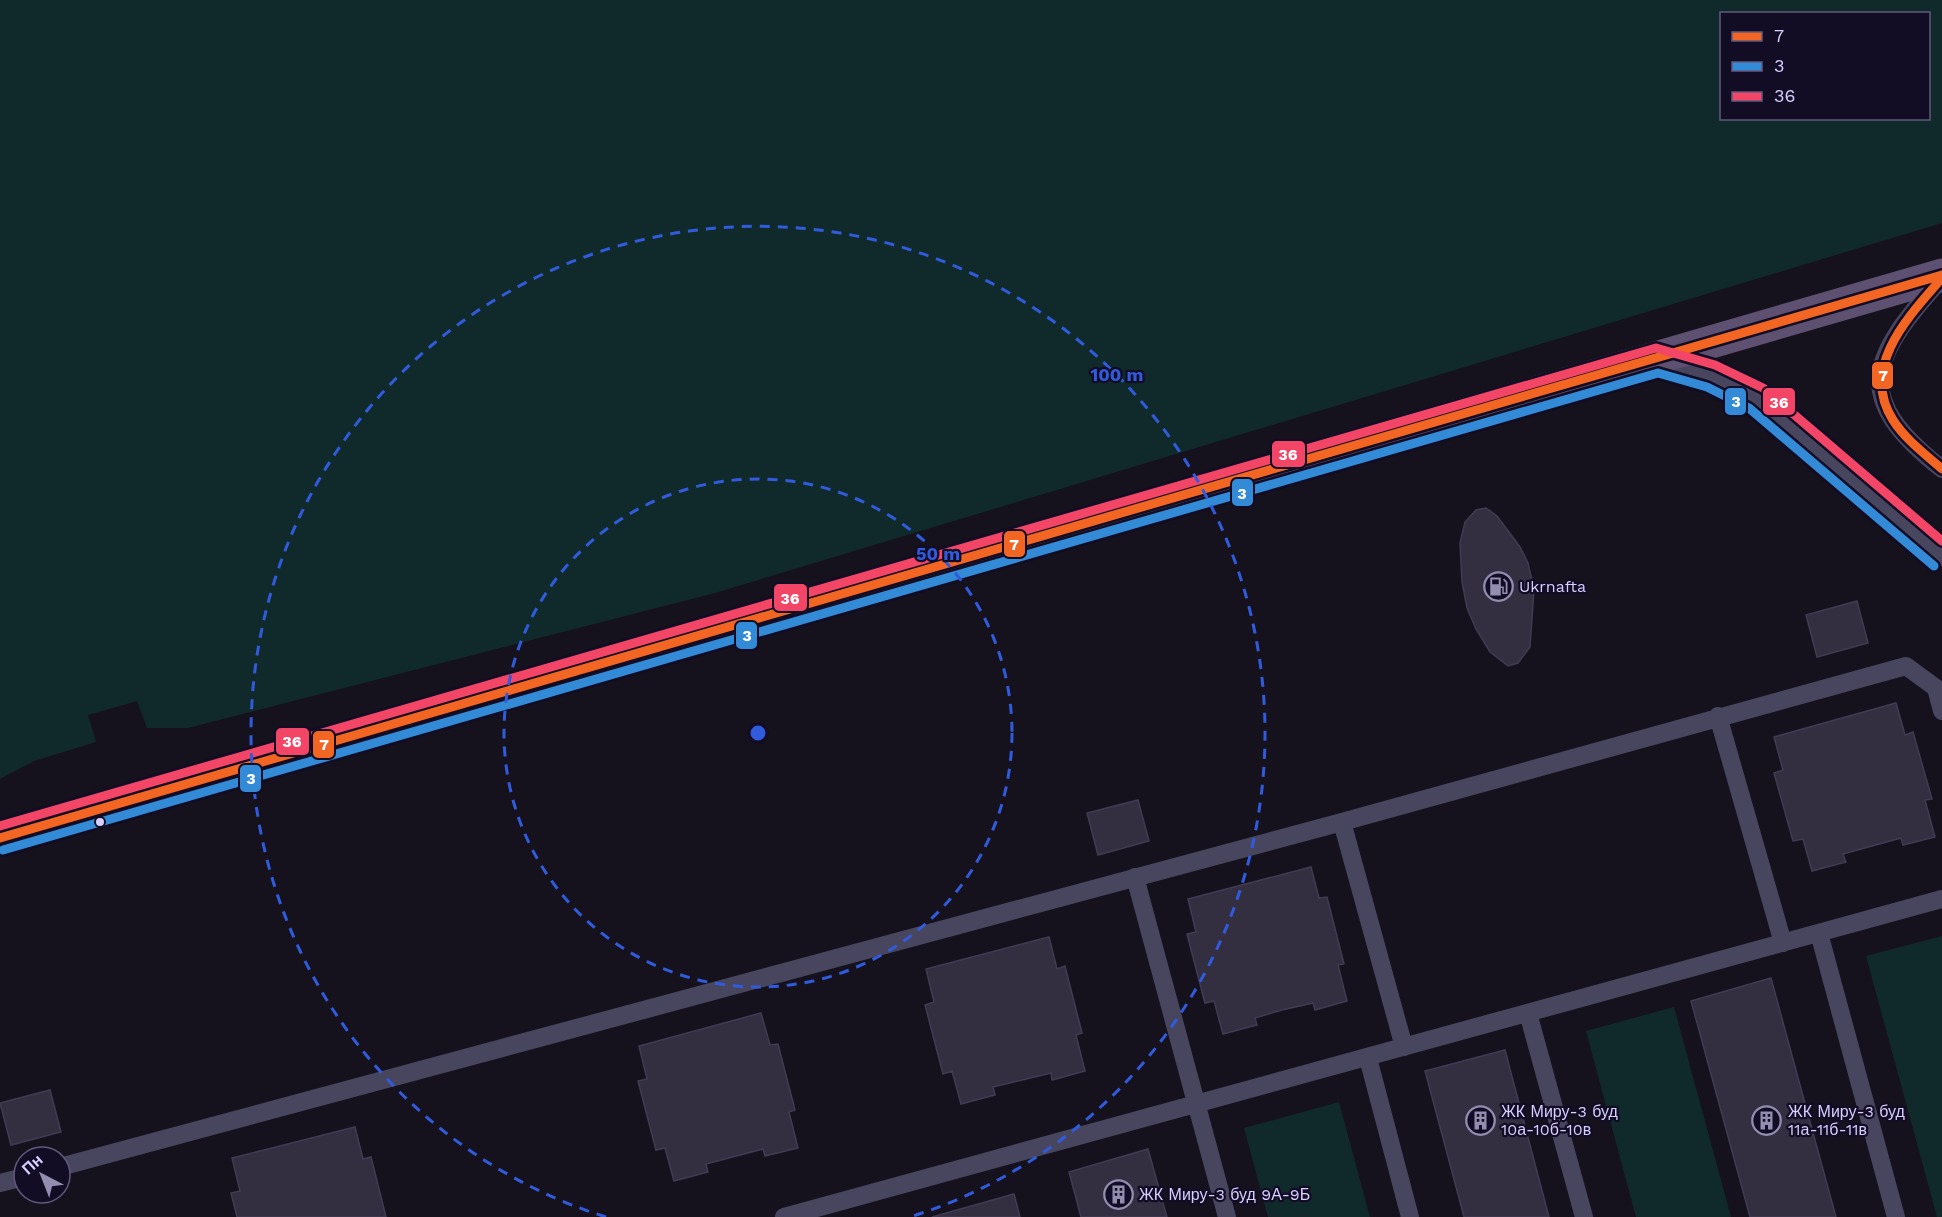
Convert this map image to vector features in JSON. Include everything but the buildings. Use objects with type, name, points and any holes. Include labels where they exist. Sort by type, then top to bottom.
[{"type":"main road","points":[[0,838],[1942,277]]},
{"type":"lane","points":[[1942,277],[1906,318],[1885,356],[1880,377],[1888,416],[1914,446],[1942,469]]},
{"type":"lane","points":[[1658,360],[1711,376],[1756,398],[1942,557]]},
{"type":"lane","points":[[72,1164],[1342,822],[1718,716],[1906,666],[1935,688],[1942,711]]},
{"type":"lane","points":[[1718,716],[1783,943]]},
{"type":"lane","points":[[1342,822],[1404,1047]]},
{"type":"lane","points":[[1135,877],[1227,1217]]},
{"type":"lane","points":[[784,1217],[1942,899]]},
{"type":"lane","points":[[1819,933],[1896,1217]]},
{"type":"lane","points":[[1528,1013],[1584,1217]]},
{"type":"lane","points":[[1368,1058],[1410,1217]]},
{"type":"green space","points":[[0,0],[1942,0],[1942,223],[715,593],[188,728],[147,728],[137,701],[88,715],[96,742],[34,761],[0,779]]},
{"type":"green space","points":[[1942,936],[1942,1217],[1937,1217],[1866,956]]},
{"type":"green space","points":[[1674,1007],[1731,1217],[1636,1217],[1586,1031]]},
{"type":"green space","points":[[1339,1102],[1370,1217],[1268,1217],[1244,1128]]},
{"type":"transit line","name":"7","points":[[0,838],[1942,275]]},
{"type":"transit line","name":"7","points":[[1942,278],[1892,343],[1885,362],[1882,381],[1884,400],[1893,420],[1909,440],[1942,469]]},
{"type":"transit line","name":"36","points":[[0,826],[1656,348],[1715,365],[1763,388],[1942,541]]},
{"type":"transit line","name":"3","points":[[3,850],[1658,373],[1707,387],[1749,408],[1934,566]]},
{"type":"place","name":"Ukrnafta","points":[[1498,586]]},
{"type":"place","name":"ЖК Миру-3 буд 10а-10б-10в","points":[[1480,1120]]},
{"type":"place","name":"ЖК Миру-3 буд 11а-11б-11в","points":[[1767,1120]]},
{"type":"place","name":"ЖК Миру-3 буд 9А-9Б","points":[[1118,1194]]}]
